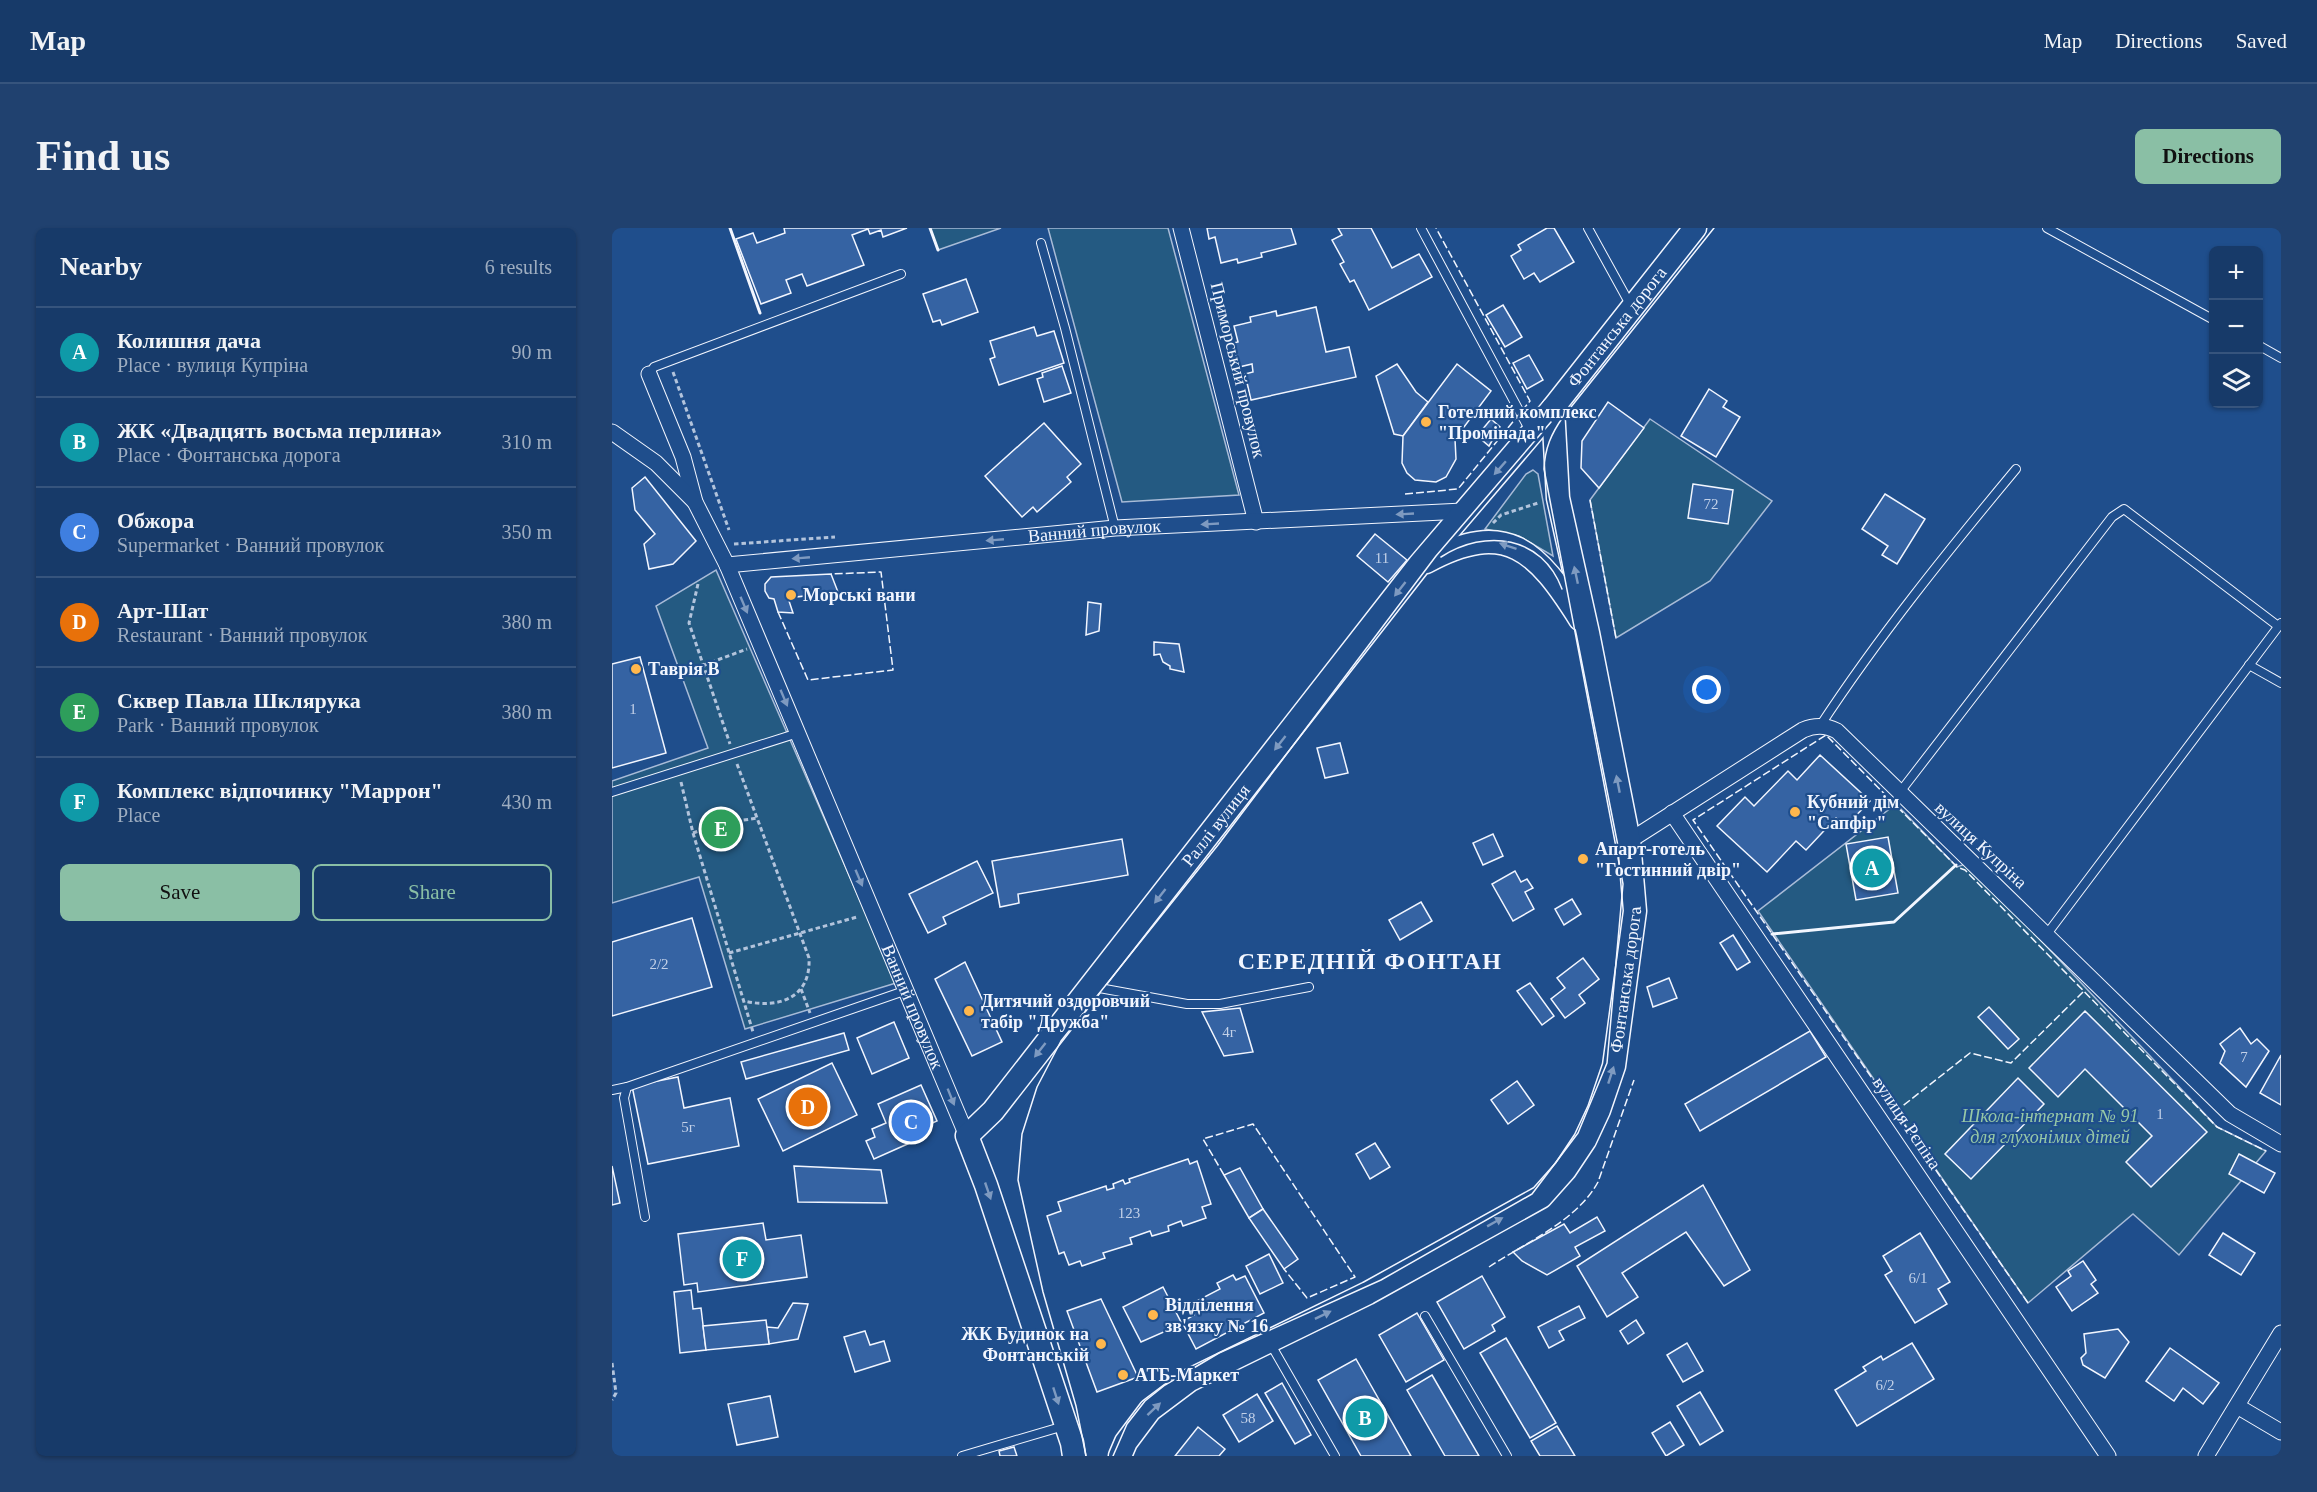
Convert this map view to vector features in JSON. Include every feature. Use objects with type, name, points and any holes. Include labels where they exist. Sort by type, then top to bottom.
[{"type":"main road","name":"Фонтанська дорога","points":[[1120,1456],[1126,1442],[1157,1405],[1190,1380],[1368,1293],[1541,1197],[1565,1170],[1585,1140],[1614,1066],[1635,911],[1629,841],[1588,633],[1558,498],[1552,408],[1695,228]]},
{"type":"main road","name":"Раллі вулиця","points":[[967,1136],[993,1111],[1419,565],[1552,408]]},
{"type":"main road","points":[[1419,565],[1465,544],[1502,543],[1536,559],[1553,577],[1588,633]]},
{"type":"main road","name":"Ванний провулок","points":[[967,1136],[986,1185],[1073,1445]]},
{"type":"street","name":"Приморський провулок","points":[[1181,228],[1256,522]]},
{"type":"street","name":"Ванний провулок","points":[[649,374],[683,457],[695,501],[727,565],[967,1136]]},
{"type":"street","name":"Ванний провулок","points":[[612,432],[656,463],[695,501]]},
{"type":"street","name":"Ванний провулок","points":[[727,565],[1115,528],[1463,511]]},
{"type":"street","name":"вулиця Купріна","points":[[1820,726],[1837,731],[2230,1114],[2281,1144]]},
{"type":"street","points":[[1629,841],[1803,730],[1820,726]]},
{"type":"street","name":"вулиця Рєпіна","points":[[1672,813],[2108,1456]]},
{"type":"street","points":[[2206,1456],[2281,1333]]},
{"type":"street","points":[[2237,1406],[2281,1432]]},
{"type":"lane","points":[[1421,228],[1531,432]]},
{"type":"lane","points":[[1588,228],[1632,307]]},
{"type":"lane","points":[[2047,228],[2209,317]]},
{"type":"lane","points":[[1041,243],[1065,328],[1115,528]]},
{"type":"lane","points":[[649,374],[654,367],[901,274]]},
{"type":"lane","points":[[2263,347],[2281,358]]},
{"type":"lane","points":[[1820,726],[1852,676],[1961,534],[2016,469]]},
{"type":"lane","points":[[1899,793],[2112,517],[2124,509],[2280,625],[2047,934]]},
{"type":"lane","points":[[2249,665],[2281,683]]},
{"type":"lane","points":[[612,792],[798,733]]},
{"type":"lane","points":[[1090,986],[1186,1004],[1220,1004],[1308,987]]},
{"type":"lane","points":[[612,1090],[627,1088],[907,990]]},
{"type":"lane","points":[[627,1088],[624,1098],[645,1217]]},
{"type":"lane","points":[[1425,1316],[1507,1456]]},
{"type":"lane","points":[[1269,1341],[1335,1456]]},
{"type":"lane","points":[[962,1456],[1073,1445]]},
{"type":"path","points":[[670,362],[734,544],[841,536]]},
{"type":"path","points":[[698,584],[689,623],[809,958],[809,971],[801,989],[795,996],[775,1002],[756,1004],[744,1001]]},
{"type":"path","points":[[704,665],[757,645]]},
{"type":"path","points":[[678,771],[693,833],[756,1042]]},
{"type":"path","points":[[693,833],[719,824],[757,818]]},
{"type":"path","points":[[729,953],[874,912]]},
{"type":"path","points":[[801,989],[814,1022]]},
{"type":"path","points":[[612,1363],[616,1393],[612,1400]]},
{"type":"green space","points":[[930,228],[1001,228],[938,250]]},
{"type":"green space","points":[[1048,228],[1168,228],[1239,495],[1122,502]]},
{"type":"green space","points":[[1650,419],[1772,501],[1710,581],[1616,638],[1590,500]]},
{"type":"green space","points":[[1533,470],[1538,474],[1553,556],[1519,536],[1485,529],[1526,474]]},
{"type":"green space","points":[[716,570],[896,983],[745,1029],[699,877],[612,903],[612,781],[708,748],[656,606]]},
{"type":"green space","name":"Школа-інтернат № 91 для глухонімих дітей","points":[[1896,804],[1957,867],[1968,863],[2217,1127],[2266,1151],[2179,1255],[2133,1214],[2028,1303],[1758,911]]},
{"type":"building","points":[[784,228],[907,228],[883,237],[881,230],[870,234],[868,229],[852,235],[864,265],[807,286],[802,274],[786,280],[791,293],[761,304],[736,239],[753,233],[757,243],[785,233]]},
{"type":"building","points":[[1207,228],[1291,228],[1296,244],[1261,253],[1262,257],[1238,263],[1237,259],[1221,263],[1215,237],[1209,239]]},
{"type":"building","points":[[1338,228],[1371,228],[1392,268],[1419,254],[1432,277],[1369,310],[1354,280],[1350,282],[1340,264],[1344,262],[1332,240],[1342,235]]},
{"type":"building","points":[[1547,228],[1554,228],[1574,262],[1540,282],[1534,273],[1524,279],[1511,256],[1521,250],[1518,245]]},
{"type":"building","points":[[966,279],[978,312],[942,325],[940,320],[933,322],[923,294]]},
{"type":"building","points":[[1503,305],[1522,337],[1505,347],[1486,315]]},
{"type":"building","points":[[1316,307],[1326,352],[1349,347],[1356,377],[1251,400],[1245,374],[1253,372],[1252,364],[1239,367],[1233,343],[1238,342],[1234,326],[1251,322],[1250,317],[1276,311],[1277,316]]},
{"type":"building","points":[[1034,327],[1037,336],[1054,331],[1064,363],[999,385],[990,359],[995,357],[990,341]]},
{"type":"building","points":[[1529,355],[1543,380],[1527,389],[1513,363]]},
{"type":"building","points":[[1397,364],[1416,392],[1428,402],[1403,436],[1394,434],[1376,376]]},
{"type":"building","points":[[1457,364],[1491,391],[1455,439],[1456,459],[1446,477],[1436,482],[1415,480],[1407,473],[1402,463],[1403,436]]},
{"type":"building","points":[[1062,366],[1071,393],[1044,402],[1037,379],[1043,377],[1042,373]]},
{"type":"building","points":[[1709,389],[1727,401],[1723,407],[1740,417],[1716,457],[1681,436]]},
{"type":"building","points":[[1608,402],[1644,428],[1599,488],[1581,468],[1582,441]]},
{"type":"building","points":[[1491,419],[1500,427],[1489,446],[1477,436]]},
{"type":"building","points":[[1044,423],[1081,464],[1067,477],[1071,482],[1037,512],[1033,507],[1022,517],[985,476]]},
{"type":"building","points":[[645,477],[696,541],[673,564],[649,569],[644,544],[655,534],[635,510],[632,488]]},
{"type":"building","points":[[1693,484],[1733,490],[1728,524],[1688,518]]},
{"type":"building","points":[[1885,494],[1925,519],[1897,564],[1882,555],[1888,546],[1862,529]]},
{"type":"building","points":[[1375,534],[1407,560],[1388,582],[1357,556]]},
{"type":"building","name":"Морські вани","points":[[831,574],[838,592],[788,598],[793,613],[778,612],[774,599],[769,598],[765,591],[765,584],[771,577]]},
{"type":"building","points":[[1088,602],[1101,604],[1099,631],[1086,635]]},
{"type":"building","points":[[1154,642],[1179,644],[1184,672],[1170,669],[1170,666],[1163,662],[1160,654],[1154,655]]},
{"type":"building","points":[[640,657],[666,753],[612,768],[612,664]]},
{"type":"building","points":[[1340,743],[1348,773],[1325,778],[1317,748]]},
{"type":"building","name":"Кубний дім \"Сапфір\"","points":[[1820,755],[1870,801],[1846,826],[1836,818],[1806,850],[1796,841],[1767,872],[1717,826],[1745,797],[1754,806],[1788,771],[1797,780]]},
{"type":"building","points":[[1493,834],[1503,856],[1483,865],[1473,843]]},
{"type":"building","points":[[1888,837],[1898,893],[1856,900],[1846,844]]},
{"type":"building","points":[[1122,839],[1128,875],[1018,894],[1019,903],[1000,907],[992,861]]},
{"type":"building","points":[[977,861],[993,893],[943,917],[946,924],[928,933],[909,894]]},
{"type":"building","points":[[1515,871],[1521,882],[1527,879],[1533,888],[1525,892],[1534,909],[1513,921],[1492,884]]},
{"type":"building","points":[[1572,899],[1581,914],[1564,925],[1555,909]]},
{"type":"building","points":[[1421,902],[1432,921],[1400,940],[1389,920]]},
{"type":"building","points":[[692,918],[712,987],[612,1016],[612,942]]},
{"type":"building","points":[[1733,935],[1750,962],[1737,970],[1720,943]]},
{"type":"building","points":[[1583,958],[1599,979],[1579,995],[1585,1003],[1565,1018],[1551,999],[1565,988],[1557,978]]},
{"type":"building","name":"Дитячий оздоровчий табір \"Дружба\"","points":[[965,962],[1002,1042],[972,1056],[935,979]]},
{"type":"building","points":[[1669,978],[1677,998],[1653,1007],[1647,987]]},
{"type":"building","points":[[1530,983],[1554,1016],[1542,1025],[1517,991]]},
{"type":"building","points":[[1989,1007],[2019,1039],[2008,1049],[1978,1017]]},
{"type":"building","points":[[1240,1008],[1253,1052],[1224,1056],[1202,1012]]},
{"type":"building","points":[[2085,1011],[2207,1132],[2151,1187],[2126,1162],[2152,1136],[2085,1069],[2058,1097],[2029,1068]]},
{"type":"building","points":[[894,1022],[909,1058],[872,1074],[857,1038]]},
{"type":"building","points":[[2240,1028],[2251,1044],[2257,1039],[2269,1051],[2246,1087],[2220,1063],[2225,1051],[2220,1044]]},
{"type":"building","points":[[1810,1031],[1826,1057],[1700,1131],[1685,1104]]},
{"type":"building","points":[[844,1033],[849,1050],[746,1079],[741,1062]]},
{"type":"building","points":[[2281,1055],[2281,1105],[2260,1093]]},
{"type":"building","points":[[832,1063],[857,1115],[783,1151],[758,1099]]},
{"type":"building","points":[[678,1077],[684,1108],[730,1098],[739,1146],[648,1164],[632,1086]]},
{"type":"building","points":[[2018,1078],[2044,1104],[1971,1179],[1945,1154]]},
{"type":"building","points":[[1517,1081],[1534,1105],[1508,1124],[1491,1100]]},
{"type":"building","points":[[921,1085],[937,1121],[909,1134],[912,1142],[874,1159],[866,1141],[875,1137],[872,1129],[886,1123],[878,1104]]},
{"type":"building","points":[[1375,1143],[1390,1167],[1370,1179],[1356,1154]]},
{"type":"building","points":[[2239,1154],[2275,1173],[2264,1193],[2229,1174]]},
{"type":"building","points":[[1188,1159],[1190,1164],[1197,1161],[1211,1204],[1202,1207],[1206,1218],[1183,1226],[1181,1221],[1168,1226],[1169,1231],[1152,1236],[1150,1231],[1130,1238],[1132,1244],[1103,1253],[1105,1258],[1082,1266],[1080,1261],[1069,1265],[1064,1252],[1059,1254],[1047,1216],[1061,1211],[1058,1202],[1106,1186],[1107,1190],[1114,1188],[1113,1184],[1123,1180],[1125,1184],[1130,1182],[1129,1179]]},
{"type":"building","points":[[612,1166],[620,1203],[612,1205]]},
{"type":"building","points":[[794,1166],[881,1170],[887,1203],[798,1202]]},
{"type":"building","points":[[1240,1168],[1263,1209],[1249,1218],[1224,1175]]},
{"type":"building","points":[[1703,1185],[1750,1270],[1724,1286],[1686,1232],[1622,1273],[1638,1297],[1607,1317],[1577,1266]]},
{"type":"building","points":[[1263,1209],[1298,1259],[1284,1269],[1249,1218]]},
{"type":"building","points":[[1597,1217],[1605,1231],[1575,1247],[1580,1256],[1547,1275],[1522,1261],[1513,1252],[1564,1224],[1570,1233]]},
{"type":"building","points":[[763,1223],[766,1240],[801,1235],[807,1277],[698,1292],[697,1283],[684,1285],[678,1234]]},
{"type":"building","points":[[1920,1233],[1950,1282],[1938,1289],[1947,1304],[1915,1323],[1885,1275],[1892,1271],[1883,1256]]},
{"type":"building","points":[[2223,1233],[2255,1253],[2241,1275],[2209,1255]]},
{"type":"building","points":[[1269,1254],[1283,1283],[1260,1294],[1246,1266]]},
{"type":"building","points":[[2083,1261],[2096,1280],[2091,1284],[2098,1293],[2072,1311],[2056,1287],[2071,1276],[2068,1271]]},
{"type":"building","points":[[1233,1275],[1236,1280],[1245,1276],[1264,1313],[1196,1349],[1182,1322],[1194,1315],[1189,1305],[1220,1289],[1217,1283]]},
{"type":"building","points":[[1482,1276],[1505,1317],[1492,1325],[1495,1331],[1464,1349],[1437,1302]]},
{"type":"building","name":"Відділення зв'язку № 16","points":[[1163,1287],[1182,1324],[1141,1342],[1123,1307]]},
{"type":"building","points":[[691,1290],[693,1309],[701,1308],[706,1350],[680,1353],[674,1292]]},
{"type":"building","name":"ЖК Будинок на Фонтанській","points":[[1101,1299],[1138,1377],[1097,1392],[1067,1311]]},
{"type":"building","points":[[793,1303],[808,1304],[798,1339],[769,1344],[767,1327],[778,1328]]},
{"type":"building","points":[[1579,1306],[1585,1318],[1559,1331],[1564,1340],[1549,1348],[1538,1327]]},
{"type":"building","points":[[1417,1313],[1444,1360],[1406,1382],[1379,1335]]},
{"type":"building","points":[[766,1320],[769,1344],[706,1350],[703,1326]]},
{"type":"building","points":[[1636,1320],[1644,1333],[1628,1344],[1620,1331]]},
{"type":"building","points":[[2118,1329],[2129,1342],[2105,1378],[2083,1365],[2081,1358],[2086,1353],[2084,1334]]},
{"type":"building","points":[[865,1331],[870,1345],[884,1341],[890,1361],[855,1372],[844,1337]]},
{"type":"building","points":[[1506,1338],[1556,1423],[1530,1438],[1480,1353]]},
{"type":"building","points":[[1687,1343],[1703,1371],[1683,1382],[1667,1355]]},
{"type":"building","points":[[1912,1343],[1934,1379],[1857,1426],[1835,1390],[1866,1371],[1863,1367],[1881,1356],[1883,1360]]},
{"type":"building","points":[[2170,1348],[2219,1383],[2203,1404],[2183,1388],[2174,1401],[2146,1381]]},
{"type":"building","points":[[1356,1359],[1411,1456],[1361,1456],[1318,1380]]},
{"type":"building","points":[[1432,1375],[1479,1456],[1445,1456],[1407,1390]]},
{"type":"building","points":[[1282,1383],[1311,1435],[1295,1444],[1265,1393]]},
{"type":"building","points":[[1700,1392],[1723,1431],[1700,1445],[1677,1406]]},
{"type":"building","points":[[1257,1394],[1273,1421],[1239,1442],[1223,1415]]},
{"type":"building","points":[[770,1396],[778,1437],[737,1445],[728,1404]]},
{"type":"building","points":[[1670,1422],[1684,1445],[1666,1456],[1652,1433]]},
{"type":"building","points":[[1557,1426],[1575,1456],[1540,1456],[1531,1441]]},
{"type":"building","points":[[1198,1427],[1225,1449],[1219,1456],[1175,1456]]},
{"type":"building","points":[[1014,1447],[1017,1456],[1000,1456],[999,1451]]},
{"type":"tram line","points":[[1113,1456],[1127,1424],[1145,1401],[1165,1385],[1219,1353],[1381,1280],[1532,1194],[1578,1133],[1607,1063],[1623,884],[1544,469],[1546,454],[1549,441],[1563,417],[1714,228]]},
{"type":"tram line","points":[[1086,1456],[1076,1406],[1043,1292],[1018,1180],[1022,1134],[1037,1087],[1061,1041],[1218,845],[1436,556],[1551,422]]},
{"type":"tram line","points":[[1441,557],[1476,542],[1494,540],[1511,542],[1527,548],[1541,558],[1553,571],[1562,589]]},
{"type":"fence","points":[[1405,494],[1458,489],[1530,401],[1436,228]]},
{"type":"fence","points":[[1590,500],[1616,638]]},
{"type":"fence","points":[[778,612],[808,680],[893,670],[881,572],[831,574]]},
{"type":"fence","points":[[2028,1303],[1693,820],[1826,735],[1957,867],[1965,870],[2217,1127],[2266,1151]]},
{"type":"fence","points":[[1895,1112],[1970,1053],[2011,1063],[2083,992]]},
{"type":"fence","points":[[1489,1267],[1564,1220],[1589,1196],[1598,1182],[1634,1080]]},
{"type":"fence","points":[[1224,1175],[1203,1139],[1253,1124],[1355,1277],[1307,1298],[1284,1269]]},
{"type":"wall","points":[[730,228],[760,313]]},
{"type":"wall","points":[[930,228],[938,250]]},
{"type":"wall","points":[[1772,934],[1894,922],[1956,865]]},
{"type":"place","name":"Готелний комплекс \"Промінада\"","points":[[1426,422]]},
{"type":"place","name":"Морські вани","points":[[791,595]]},
{"type":"place","name":"Таврія В","points":[[636,669]]},
{"type":"place","name":"Кубний дім \"Сапфір\"","points":[[1795,812]]},
{"type":"place","name":"Сквер Павла Шклярука","points":[[721,829]]},
{"type":"place","name":"Апарт-готель \"Гостинний двір\"","points":[[1583,859]]},
{"type":"place","name":"Колишня дача","points":[[1872,868]]},
{"type":"place","name":"Дитячий оздоровчий табір \"Дружба\"","points":[[969,1011]]},
{"type":"place","name":"Арт-Шат","points":[[808,1107]]},
{"type":"place","name":"Обжора","points":[[911,1122]]},
{"type":"place","name":"Комплекс відпочинку \"Маррон\"","points":[[742,1259]]},
{"type":"place","name":"Відділення зв'язку № 16","points":[[1153,1315]]},
{"type":"place","name":"ЖК Будинок на Фонтанській","points":[[1101,1344]]},
{"type":"place","name":"АТБ-Маркет","points":[[1123,1375]]},
{"type":"place","name":"ЖК «Двадцять восьма перлина»","points":[[1365,1418]]},
{"type":"district","name":"СЕРЕДНІЙ ФОНТАН","points":[[1370,961]]}]
